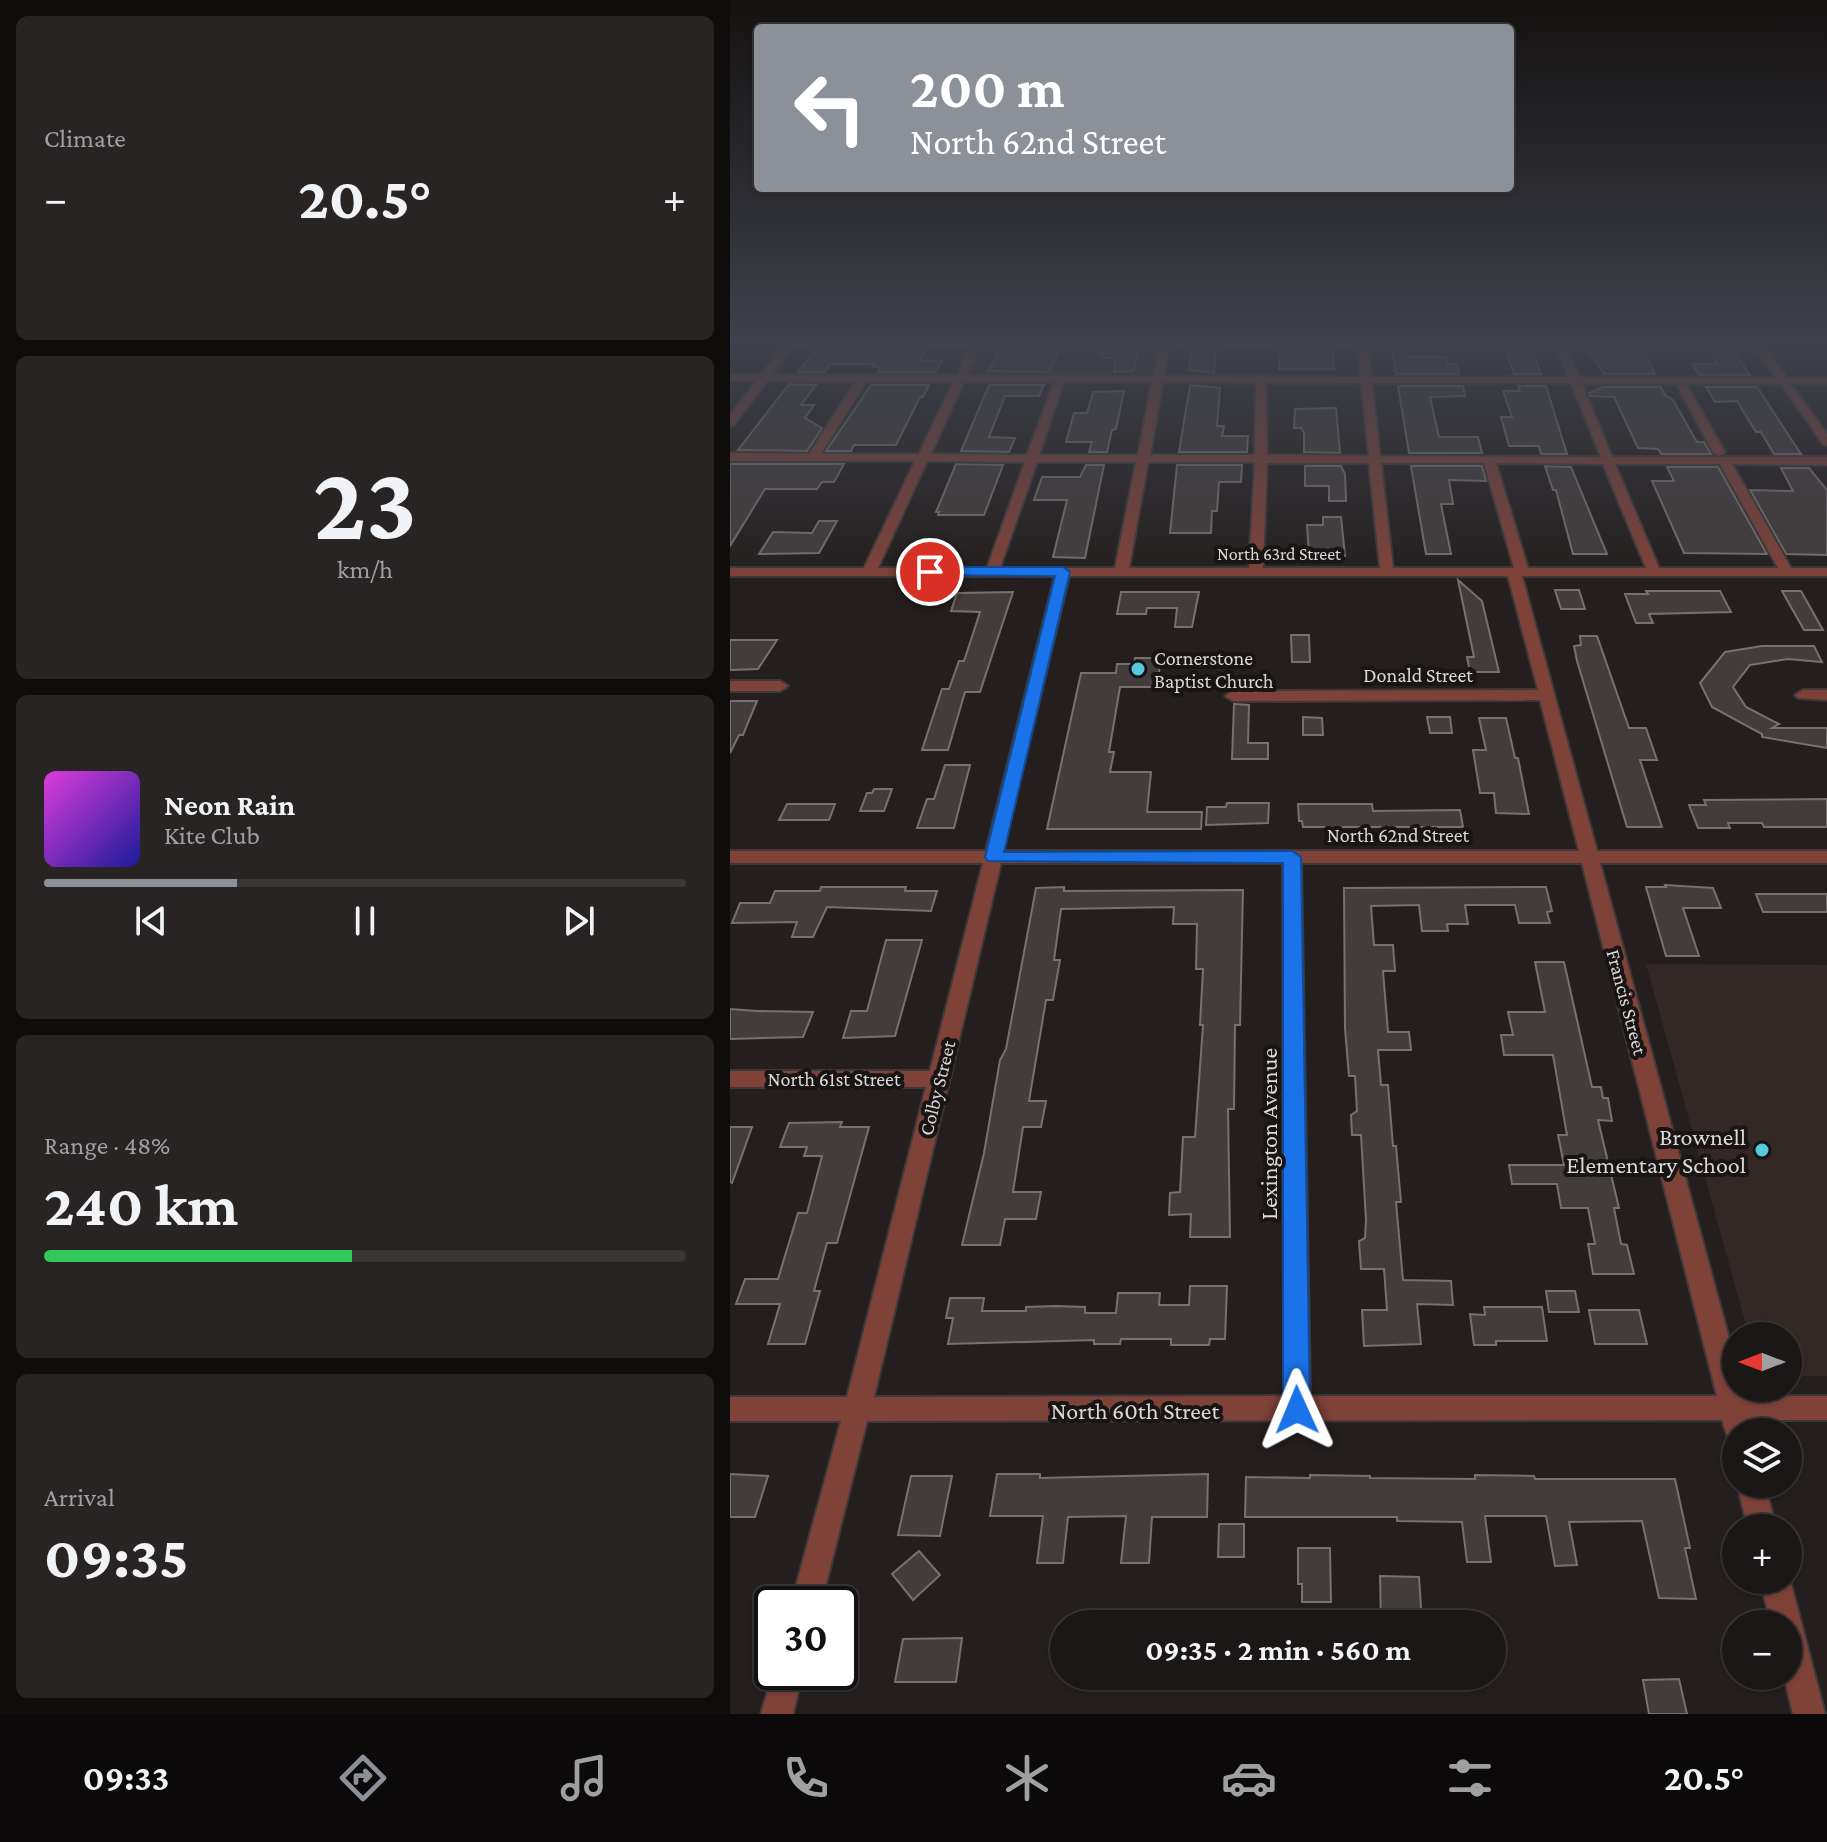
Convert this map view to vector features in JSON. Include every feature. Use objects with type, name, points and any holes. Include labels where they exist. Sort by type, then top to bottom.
[{"type":"street","points":[[812,458],[837,419]]},
{"type":"street","points":[[869,572],[942,419]]},
{"type":"street","points":[[992,572],[1046,419]]},
{"type":"street","points":[[1121,572],[1151,419]]},
{"type":"street","points":[[1256,572],[1261,419]]},
{"type":"street","points":[[1370,419],[1387,572]]},
{"type":"street","points":[[1590,419],[1654,572]]},
{"type":"street","points":[[1701,419],[1787,572]]},
{"type":"street","points":[[1811,419],[1827,442]]},
{"type":"street","points":[[730,457],[1607,460],[1722,456],[1827,461]]},
{"type":"street","name":"Francis Street","points":[[1489,460],[1546,695],[1734,1418]]},
{"type":"street","name":"North 63rd Street","points":[[730,572],[1827,572]]},
{"type":"street","name":"Colby Street","points":[[811,1586],[1063,572]]},
{"type":"street","points":[[730,686],[780,686]]},
{"type":"street","name":"Donald Street","points":[[1233,696],[1546,695]]},
{"type":"street","points":[[1803,695],[1827,695]]},
{"type":"street","name":"North 62nd Street","points":[[730,857],[1827,857]]},
{"type":"street","name":"Lexington Avenue","points":[[1292,857],[1297,1410]]},
{"type":"street","name":"North 61st Street","points":[[730,1079],[939,1079]]},
{"type":"street","name":"North 60th Street","points":[[1750,1418],[1827,1408]]},
{"type":"street","name":"North 60th Street","points":[[730,1409],[1297,1410],[1722,1420]]},
{"type":"street","points":[[1802,1686],[1809,1714]]},
{"type":"street","points":[[777,1714],[783,1690]]},
{"type":"shaded area","name":"Brownell Elementary School","points":[[1646,964],[1827,965],[1827,1376],[1802,1376],[1802,1322],[1745,1322]]},
{"type":"building","points":[[762,419],[807,419],[822,428],[807,451],[738,450]]},
{"type":"building","points":[[848,419],[909,419],[896,445],[854,445],[851,451],[826,451]]},
{"type":"building","points":[[975,419],[996,419],[989,437],[1015,438],[1009,452],[961,451]]},
{"type":"building","points":[[1072,419],[1118,419],[1107,452],[1089,452],[1092,442],[1066,442]]},
{"type":"building","points":[[1184,419],[1218,419],[1217,426],[1224,426],[1222,436],[1248,436],[1247,452],[1179,452]]},
{"type":"building","points":[[1294,419],[1337,419],[1340,453],[1304,452],[1304,433],[1301,428],[1294,428]]},
{"type":"building","points":[[1403,419],[1435,419],[1439,437],[1478,437],[1482,453],[1409,453]]},
{"type":"building","points":[[1502,419],[1556,419],[1567,454],[1541,454],[1539,446],[1509,446]]},
{"type":"building","points":[[1624,419],[1684,419],[1697,442],[1704,442],[1711,454],[1661,454],[1658,449],[1638,448]]},
{"type":"building","points":[[1748,419],[1778,419],[1801,454],[1774,454],[1761,432],[1756,432]]},
{"type":"building","points":[[730,464],[844,464],[834,482],[822,482],[817,489],[765,489],[730,546]]},
{"type":"building","points":[[956,464],[1003,465],[984,515],[938,515],[939,512],[936,512]]},
{"type":"building","points":[[1086,465],[1104,465],[1085,558],[1053,557],[1067,500],[1034,500],[1042,477],[1080,477]]},
{"type":"building","points":[[1177,465],[1242,465],[1241,482],[1219,482],[1217,511],[1212,511],[1211,533],[1170,533]]},
{"type":"building","points":[[1305,466],[1341,466],[1345,474],[1346,501],[1329,501],[1329,486],[1305,486]]},
{"type":"building","points":[[1411,466],[1482,466],[1486,481],[1449,480],[1453,504],[1441,504],[1451,554],[1426,554]]},
{"type":"building","points":[[1545,466],[1571,467],[1607,554],[1573,554],[1556,490],[1553,490]]},
{"type":"building","points":[[1667,467],[1718,467],[1767,554],[1684,553],[1652,481],[1674,481]]},
{"type":"building","points":[[1781,468],[1809,468],[1827,490],[1827,555],[1786,554],[1750,490],[1793,491]]},
{"type":"building","points":[[1323,517],[1341,517],[1345,556],[1309,555],[1307,525],[1323,525]]},
{"type":"building","points":[[819,521],[837,521],[819,553],[759,554],[773,532],[812,533]]},
{"type":"building","points":[[1458,580],[1482,601],[1499,672],[1470,672],[1467,657],[1474,657]]},
{"type":"building","points":[[1555,590],[1579,590],[1585,609],[1561,609]]},
{"type":"building","points":[[1646,591],[1720,591],[1731,612],[1649,614],[1653,623],[1636,623],[1625,594],[1648,594]]},
{"type":"building","points":[[1782,591],[1801,591],[1823,630],[1804,630]]},
{"type":"building","points":[[1013,592],[980,692],[965,692],[948,750],[922,750],[942,689],[949,689],[959,661],[964,661],[980,612],[951,611],[957,593]]},
{"type":"building","points":[[1121,592],[1199,592],[1192,627],[1175,627],[1177,608],[1147,608],[1146,614],[1117,614]]},
{"type":"building","points":[[1291,635],[1309,635],[1310,662],[1292,662]]},
{"type":"building","points":[[1580,636],[1597,636],[1629,728],[1646,728],[1657,760],[1640,760],[1662,827],[1627,827],[1577,661],[1574,646],[1581,645]]},
{"type":"building","points":[[730,640],[777,640],[758,669],[730,670]]},
{"type":"building","points":[[1762,646],[1814,646],[1822,662],[1788,659],[1750,665],[1733,687],[1746,707],[1779,724],[1772,728],[1827,728],[1827,748],[1762,737],[1762,734],[1712,707],[1700,683],[1725,652]]},
{"type":"building","points":[[1135,658],[1161,658],[1157,687],[1120,687],[1109,752],[1114,752],[1110,772],[1151,772],[1147,812],[1202,812],[1201,829],[1047,829],[1081,673],[1116,673],[1117,664],[1134,664]]},
{"type":"building","points":[[730,701],[757,701],[743,735],[739,735],[730,753]]},
{"type":"building","points":[[1234,704],[1249,705],[1248,743],[1268,743],[1268,759],[1232,759]]},
{"type":"building","points":[[1303,717],[1322,718],[1323,735],[1303,735]]},
{"type":"building","points":[[1427,717],[1450,717],[1452,733],[1430,733]]},
{"type":"building","points":[[1479,718],[1506,718],[1529,814],[1496,813],[1494,793],[1480,793],[1473,750],[1486,750]]},
{"type":"building","points":[[945,765],[970,765],[954,828],[917,828],[927,799],[934,799]]},
{"type":"building","points":[[874,789],[892,789],[884,811],[860,811],[867,793],[872,793]]},
{"type":"building","points":[[1827,799],[1827,827],[1764,827],[1762,823],[1728,823],[1730,828],[1698,828],[1689,805],[1706,805],[1704,800]]},
{"type":"building","points":[[1227,803],[1269,803],[1268,823],[1206,825],[1207,807],[1226,807]]},
{"type":"building","points":[[787,804],[835,804],[829,820],[779,820]]},
{"type":"building","points":[[1298,804],[1372,804],[1373,811],[1460,810],[1463,827],[1303,827],[1302,821],[1299,821]]},
{"type":"building","points":[[821,887],[906,887],[905,891],[937,891],[931,911],[827,907],[813,937],[792,937],[797,922],[732,923],[740,903],[770,903],[775,891],[820,891]]},
{"type":"building","points":[[1064,887],[1064,891],[1243,890],[1240,1025],[1235,1025],[1234,1109],[1228,1109],[1230,1237],[1190,1237],[1191,1214],[1169,1215],[1170,1193],[1180,1192],[1183,1137],[1195,1137],[1203,1025],[1200,1025],[1203,969],[1196,969],[1197,924],[1173,924],[1174,907],[1061,909],[1054,960],[1060,960],[1053,1000],[1046,1000],[1029,1101],[1046,1101],[1041,1127],[1023,1127],[1013,1192],[1041,1192],[1036,1219],[1005,1219],[1000,1245],[962,1245],[984,1153],[1000,1060],[1006,1049],[1036,888]]},
{"type":"building","points":[[1546,887],[1552,911],[1547,912],[1550,923],[1519,923],[1515,905],[1465,905],[1468,924],[1447,924],[1448,931],[1422,931],[1419,905],[1371,906],[1374,945],[1393,945],[1395,971],[1383,971],[1388,1032],[1409,1032],[1411,1050],[1378,1050],[1381,1085],[1388,1085],[1393,1146],[1396,1146],[1401,1202],[1396,1202],[1403,1280],[1451,1281],[1453,1305],[1417,1304],[1421,1344],[1364,1346],[1362,1310],[1387,1310],[1384,1269],[1361,1269],[1359,1241],[1365,1238],[1366,1220],[1361,1135],[1352,1135],[1351,1115],[1357,1111],[1355,1076],[1349,1076],[1345,1028],[1344,888]]},
{"type":"building","points":[[1646,887],[1713,888],[1721,908],[1683,908],[1699,956],[1666,956]]},
{"type":"building","points":[[1756,894],[1827,894],[1827,912],[1763,912]]},
{"type":"building","points":[[886,940],[922,940],[895,1036],[843,1038],[851,1011],[867,1011]]},
{"type":"building","points":[[1535,962],[1564,962],[1592,1087],[1601,1087],[1603,1098],[1608,1098],[1612,1121],[1598,1120],[1619,1208],[1614,1208],[1621,1244],[1627,1245],[1634,1274],[1593,1274],[1588,1244],[1595,1244],[1588,1208],[1561,1208],[1557,1184],[1512,1184],[1509,1165],[1564,1165],[1558,1135],[1567,1135],[1553,1055],[1504,1055],[1501,1035],[1513,1035],[1508,1012],[1545,1012]]},
{"type":"building","points":[[730,1009],[813,1012],[803,1037],[730,1039]]},
{"type":"building","points":[[842,1122],[840,1127],[869,1127],[837,1243],[827,1243],[814,1291],[820,1291],[805,1344],[768,1344],[780,1304],[736,1304],[745,1279],[778,1279],[798,1213],[807,1213],[822,1156],[804,1156],[807,1147],[780,1147],[789,1123]]},
{"type":"building","points":[[730,1127],[752,1127],[732,1183],[730,1182]]},
{"type":"building","points":[[1190,1286],[1227,1286],[1225,1339],[1210,1339],[1209,1345],[1171,1345],[1171,1339],[1121,1339],[1120,1344],[1094,1344],[1094,1340],[948,1344],[953,1318],[946,1318],[950,1298],[984,1298],[982,1311],[1026,1311],[1026,1307],[1056,1306],[1085,1307],[1085,1313],[1116,1313],[1118,1293],[1160,1293],[1159,1305],[1189,1305]]},
{"type":"building","points":[[1546,1291],[1575,1291],[1579,1312],[1549,1312]]},
{"type":"building","points":[[1484,1307],[1542,1307],[1547,1341],[1496,1341],[1496,1345],[1474,1345],[1470,1314],[1485,1315]]},
{"type":"building","points":[[1589,1310],[1639,1310],[1647,1344],[1595,1344]]},
{"type":"building","points":[[730,1474],[768,1476],[755,1517],[730,1517]]},
{"type":"building","points":[[997,1474],[1040,1474],[1040,1478],[1208,1474],[1207,1517],[1152,1517],[1149,1563],[1121,1563],[1126,1516],[1068,1517],[1063,1563],[1037,1563],[1043,1516],[990,1516]]},
{"type":"building","points":[[1310,1475],[1675,1479],[1690,1548],[1685,1548],[1696,1599],[1659,1598],[1642,1521],[1569,1522],[1577,1565],[1555,1566],[1546,1516],[1485,1516],[1491,1562],[1467,1562],[1462,1522],[1397,1521],[1397,1517],[1245,1517],[1246,1477],[1310,1478]]},
{"type":"building","points":[[911,1476],[952,1476],[940,1536],[898,1535]]},
{"type":"building","points":[[1219,1524],[1244,1524],[1244,1557],[1218,1557]]},
{"type":"building","points":[[1298,1548],[1330,1548],[1331,1602],[1302,1602],[1302,1584],[1298,1584]]},
{"type":"building","points":[[919,1551],[940,1575],[913,1600],[892,1574]]},
{"type":"building","points":[[1380,1576],[1419,1577],[1421,1610],[1381,1610]]},
{"type":"building","points":[[962,1638],[956,1682],[895,1682],[903,1639]]},
{"type":"building","points":[[1679,1679],[1687,1714],[1649,1714],[1643,1680]]},
{"type":"place","name":"Cornerstone Baptist Church","points":[[1138,669]]},
{"type":"place","name":"Brownell Elementary School","points":[[1762,1150]]},
{"type":"route","points":[[930,572],[1063,572],[994,857],[1292,857],[1297,1410]]}]
